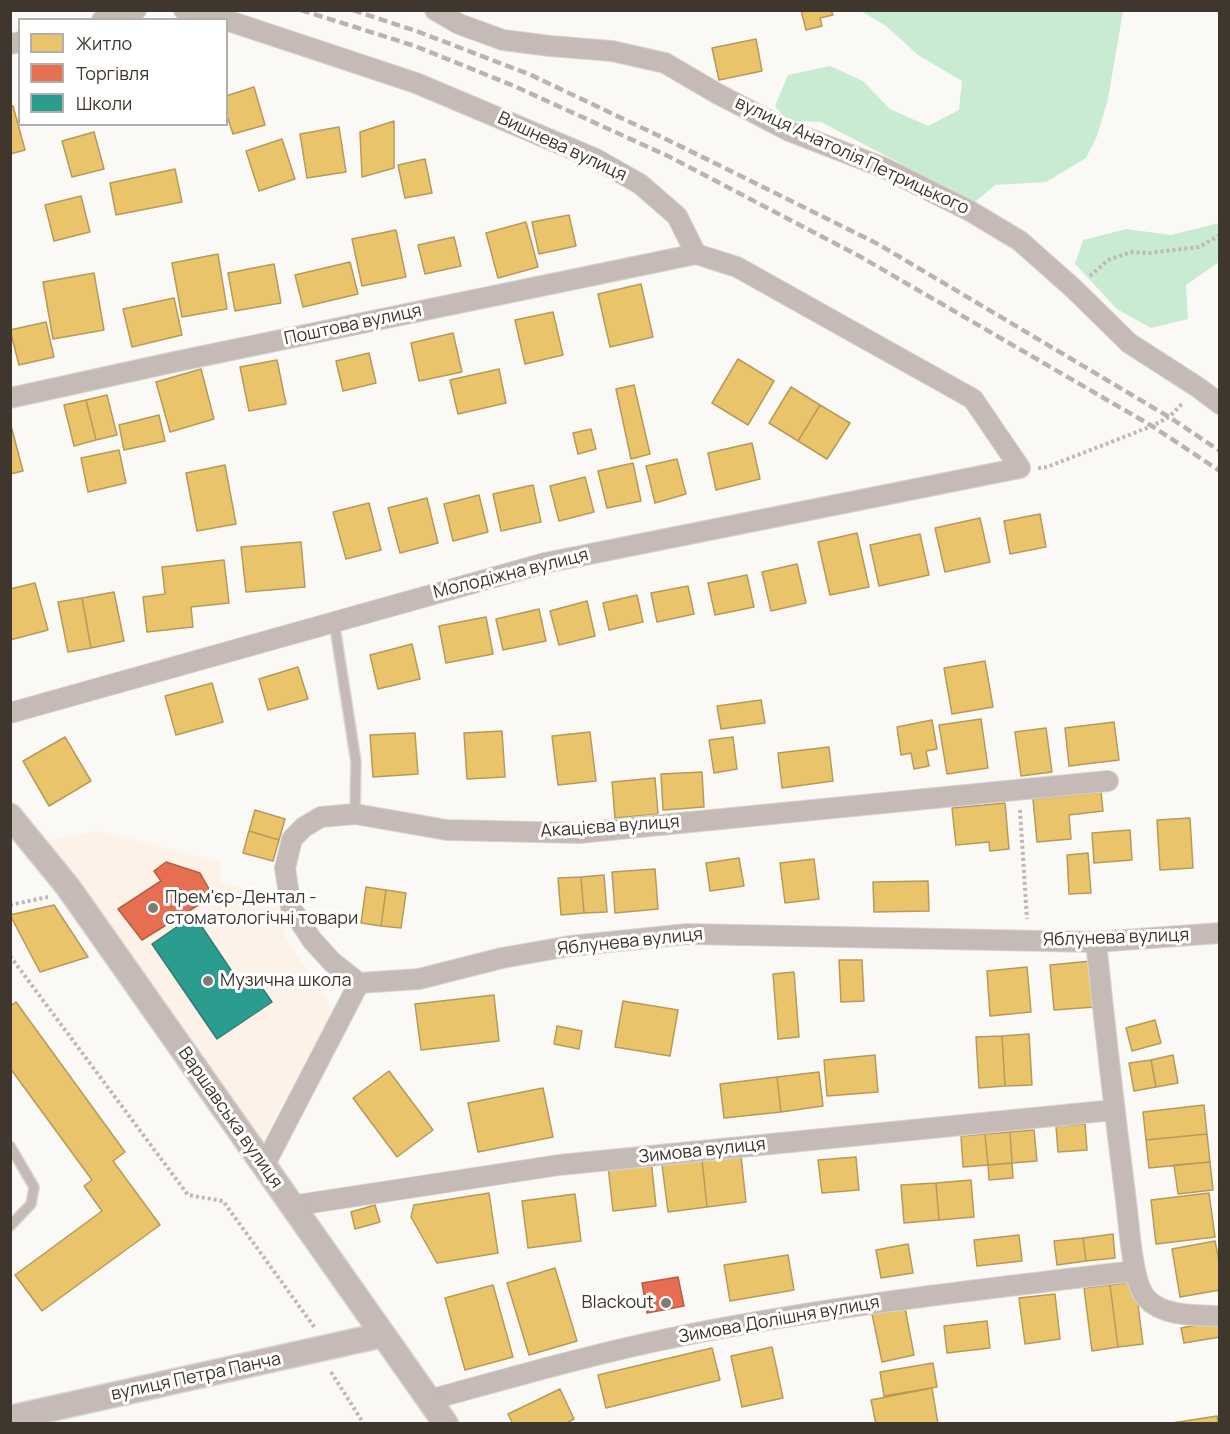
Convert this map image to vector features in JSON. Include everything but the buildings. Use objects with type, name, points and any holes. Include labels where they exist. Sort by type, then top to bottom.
[{"type":"street","points":[[109,18],[136,10]]},
{"type":"street","name":"Вишнева вулиця","points":[[184,10],[219,18]]},
{"type":"street","name":"вулиця Анатолія Петрицького","points":[[435,10],[459,24],[503,40],[612,51],[665,63],[789,131],[882,167],[970,211],[1020,241],[1074,289],[1129,343],[1220,404]]},
{"type":"street","name":"Вишнева вулиця","points":[[228,21],[416,83],[596,159],[640,184],[677,216],[696,254]]},
{"type":"street","points":[[696,254],[737,267],[973,399],[1020,468]]},
{"type":"street","name":"Поштова вулиця","points":[[10,398],[696,254]]},
{"type":"street","name":"Молодіжна вулиця","points":[[10,713],[545,563],[1020,468]]},
{"type":"street","name":"Акацієва вулиця","points":[[358,983],[332,962],[306,932],[291,908],[285,868],[292,839],[304,827],[321,817],[354,814],[447,830],[579,832],[1108,781]]},
{"type":"street","name":"Варшавська вулиця","points":[[10,816],[75,897],[446,1424]]},
{"type":"street","name":"Яблунева вулиця","points":[[358,983],[419,979],[502,958],[570,946],[687,934],[1096,942],[1220,933]]},
{"type":"street","points":[[1096,942],[1114,1110],[1135,1271],[1145,1297],[1159,1309],[1195,1315],[1220,1316]]},
{"type":"street","points":[[264,1166],[358,983]]},
{"type":"street","name":"Зимова вулиця","points":[[291,1206],[559,1165],[1114,1110]]},
{"type":"street","name":"Зимова Долішня вулиця","points":[[429,1401],[565,1363],[678,1336],[923,1296],[1135,1271]]},
{"type":"street","name":"вулиця Петра Панча","points":[[10,1418],[382,1335]]},
{"type":"lane","points":[[334,621],[356,762],[354,814]]},
{"type":"lane","points":[[10,1146],[34,1187],[31,1204],[10,1226]]},
{"type":"path","points":[[1074,289],[1108,260],[1131,252],[1149,253],[1198,247],[1220,236]]},
{"type":"path","points":[[1020,468],[1047,467],[1152,426],[1169,417],[1199,388]]},
{"type":"path","points":[[1018,790],[1029,941]]},
{"type":"path","points":[[10,905],[56,895]]},
{"type":"path","points":[[10,956],[188,1195],[223,1201],[315,1328]]},
{"type":"path","points":[[330,1372],[363,1424]]},
{"type":"shaded area","points":[[100,831],[219,861],[220,882],[279,897],[284,935],[333,1010],[260,1145],[41,841]]},
{"type":"green space","points":[[861,11],[1123,11],[1108,99],[1097,136],[1086,158],[1046,182],[995,185],[975,202],[931,186],[896,161],[821,122],[787,121],[775,106],[788,75],[830,66],[863,81],[890,109],[928,126],[959,110],[962,81],[918,55],[886,26]]},
{"type":"green space","points":[[1219,223],[1219,262],[1186,285],[1188,319],[1151,328],[1117,309],[1075,264],[1083,240],[1126,229],[1171,235]]},
{"type":"railway","points":[[301,10],[415,46],[514,86],[670,157],[861,257],[1152,426],[1220,471]]},
{"type":"railway","points":[[353,10],[419,32],[531,75],[878,244],[1169,417],[1220,451]]},
{"type":"place","name":"Прем'єр-Дентал - стоматологічні товари","points":[[153,908]]},
{"type":"place","name":"Музична школа","points":[[208,981]]},
{"type":"place","name":"Blackout","points":[[666,1303]]}]
